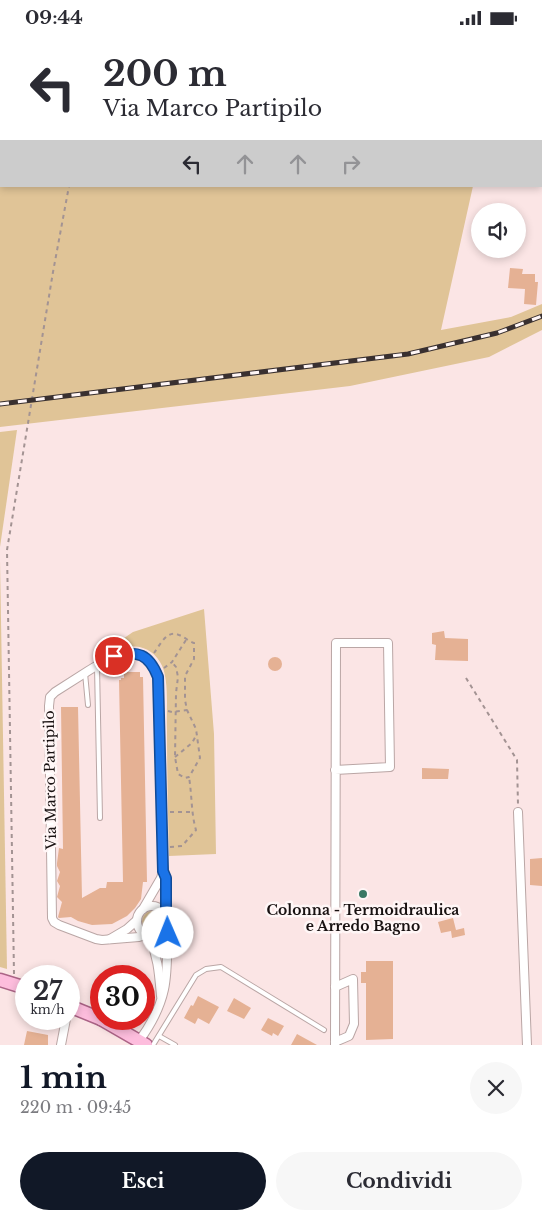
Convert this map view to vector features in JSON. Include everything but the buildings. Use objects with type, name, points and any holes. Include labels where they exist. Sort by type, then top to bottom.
[{"type":"main road","points":[[0,980],[14,984]]},
{"type":"main road","points":[[120,1030],[142,1043]]},
{"type":"street","points":[[335,770],[390,767],[388,643],[336,643],[335,770],[335,987],[335,1043],[349,1036],[354,1024],[353,979],[335,987]]},
{"type":"street","name":"Via Marco Partipilo","points":[[143,909],[163,871],[158,677],[153,664],[147,658],[139,654],[128,653],[114,656],[55,692],[50,697],[52,917],[58,925],[96,939],[109,940],[147,935]]},
{"type":"street","points":[[518,813],[526,1045]]},
{"type":"street","name":"Via Marco Partipilo","points":[[163,871],[166,878],[166,916]]},
{"type":"street","points":[[109,940],[127,929],[137,920],[143,909],[152,906],[156,907],[166,916],[168,933],[167,982],[161,1001],[142,1043]]},
{"type":"street","points":[[137,920],[139,929],[147,935],[156,952],[159,966],[161,1001]]},
{"type":"street","points":[[147,935],[157,935],[166,927]]},
{"type":"street","points":[[61,1045],[64,1030]]},
{"type":"lane","points":[[97,666],[100,818]]},
{"type":"lane","points":[[86,673],[88,705]]},
{"type":"lane","points":[[153,1045],[196,975],[206,969],[220,967],[324,1030]]},
{"type":"lane","points":[[159,1036],[175,1045]]},
{"type":"path","points":[[14,984],[7,550],[69,187]]},
{"type":"path","points":[[154,653],[164,638],[171,634],[178,634],[194,643],[194,659],[185,676],[185,700],[197,734],[200,758],[190,777],[193,798],[192,812],[196,830],[182,846],[170,847]]},
{"type":"path","points":[[164,668],[172,662],[186,640]]},
{"type":"path","points":[[172,662],[176,667],[178,677],[175,757],[178,775],[185,778],[190,777]]},
{"type":"path","points":[[178,677],[185,676]]},
{"type":"path","points":[[466,678],[517,759],[518,813]]},
{"type":"path","points":[[168,711],[187,709]]},
{"type":"path","points":[[175,757],[192,743],[197,734]]},
{"type":"path","points":[[170,812],[192,812]]},
{"type":"shaded area","points":[[0,187],[473,187],[441,330],[511,317],[542,304],[542,330],[489,357],[350,386],[0,427]]},
{"type":"shaded area","points":[[17,430],[0,547],[0,432]]},
{"type":"shaded area","points":[[0,561],[7,969],[0,967]]},
{"type":"shaded area","points":[[204,609],[214,734],[216,854],[169,856],[167,695],[163,668],[155,655],[141,647],[118,648],[102,653],[133,632]]},
{"type":"shaded area","points":[[148,911],[156,911],[162,917],[162,925],[156,931],[148,931],[142,925],[142,917]]},
{"type":"railway","points":[[0,404],[408,354],[497,333],[542,316]]},
{"type":"place","name":"Colonna - Termoidraulica e Arredo Bagno","points":[[363,894]]},
{"type":"route","points":[[114,656],[128,653],[139,654],[153,664],[158,677],[163,871],[166,878],[166,927],[168,933]]}]
